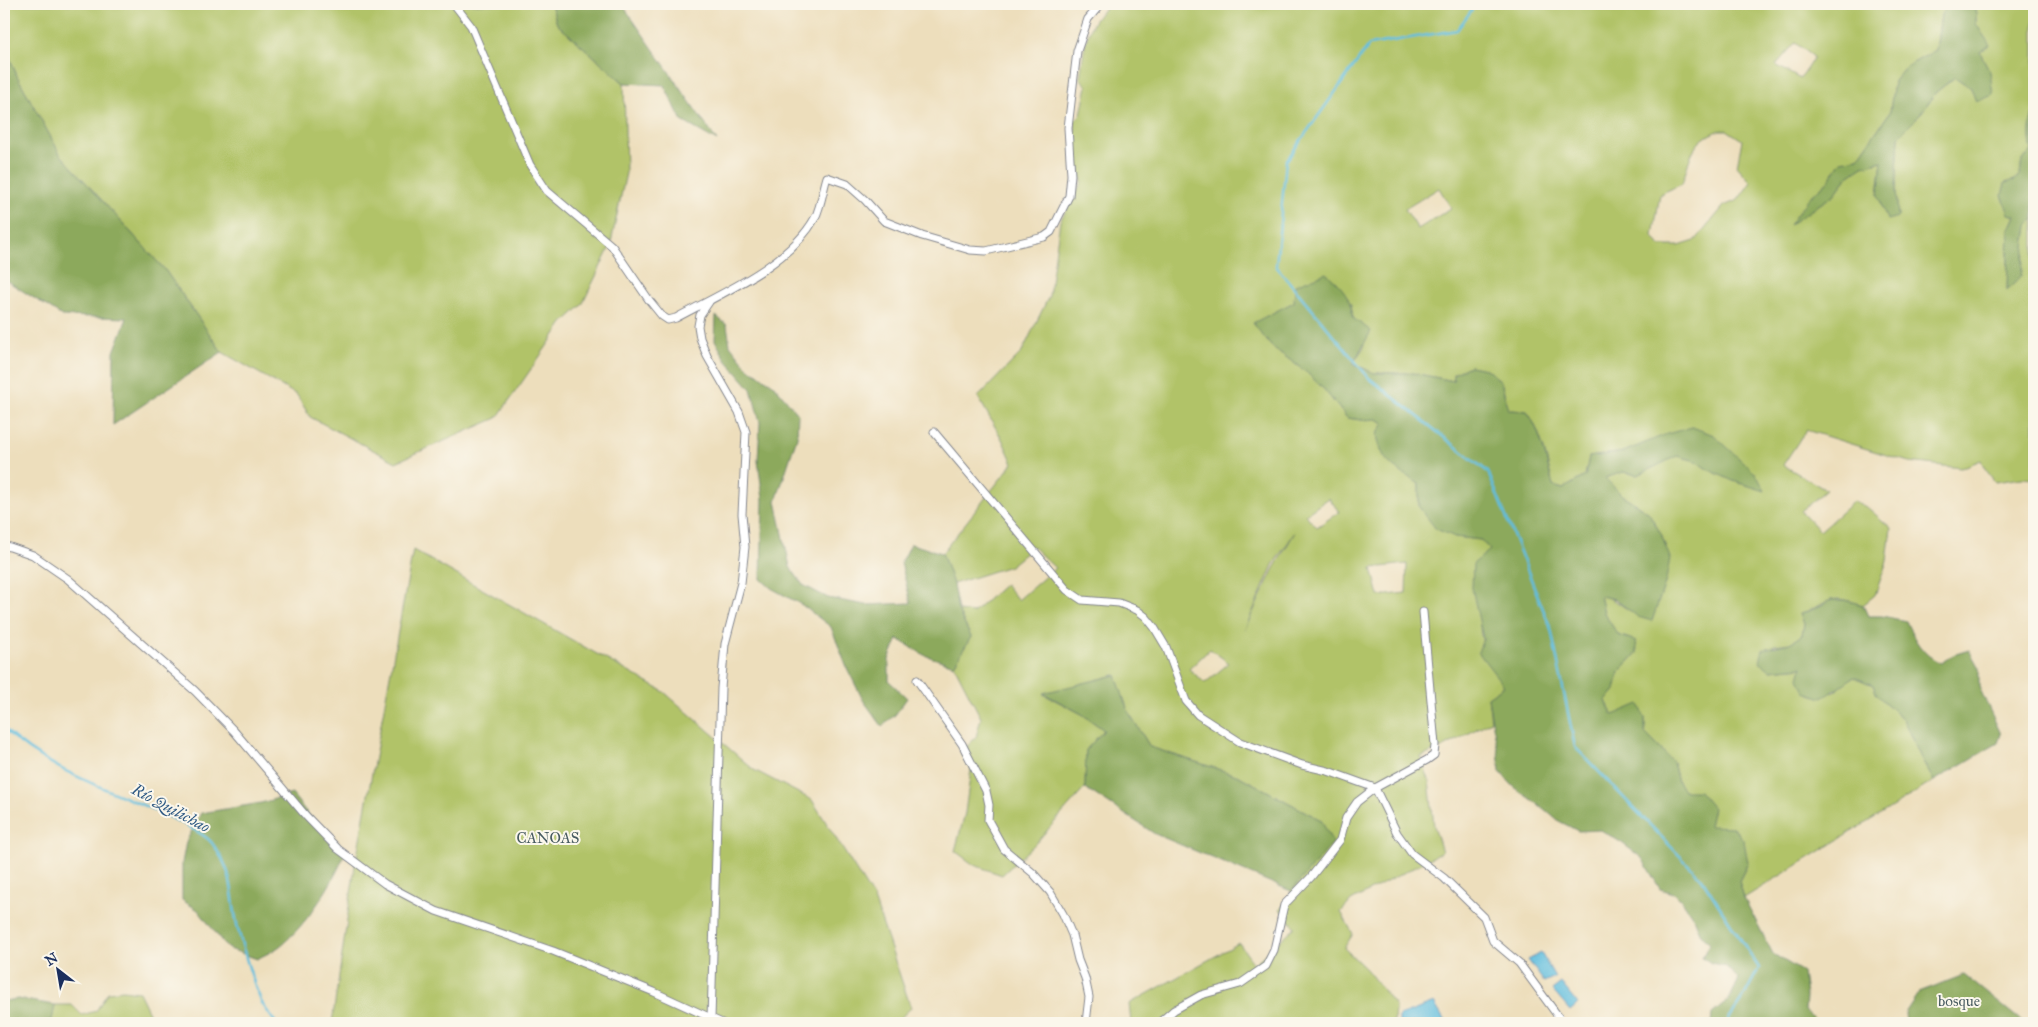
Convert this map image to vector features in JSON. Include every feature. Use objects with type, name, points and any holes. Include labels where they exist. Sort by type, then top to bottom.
[{"type":"street","points":[[454,4],[471,26],[530,165],[551,196],[612,246],[662,316],[668,320],[676,318],[759,273],[796,242],[815,217],[828,177],[847,184],[866,200],[884,221],[922,236],[970,250],[986,251],[1044,237],[1051,232],[1069,196],[1071,184],[1068,128],[1077,51],[1088,19],[1100,4]]},
{"type":"street","points":[[710,300],[700,315],[698,326],[700,338],[707,356],[739,412],[746,432],[742,514],[746,547],[742,583],[725,644],[721,688],[711,1019]]},
{"type":"street","points":[[934,432],[1067,590],[1082,600],[1119,603],[1136,610],[1146,617],[1166,647],[1186,701],[1198,715],[1240,742],[1302,765],[1328,771],[1375,788],[1397,833],[1412,854],[1444,878],[1484,917],[1493,941],[1519,963],[1564,1023]]},
{"type":"street","points":[[4,546],[32,556],[68,579],[166,665],[195,691],[234,731],[306,816],[338,849],[385,884],[436,911],[553,951],[654,992],[722,1023]]},
{"type":"street","points":[[1159,1023],[1174,1010],[1201,995],[1240,984],[1266,966],[1274,950],[1284,905],[1311,877],[1340,840],[1346,818],[1357,802],[1375,788],[1434,755],[1435,745],[1423,612]]},
{"type":"street","points":[[917,680],[962,744],[986,791],[989,805],[988,820],[1004,849],[1033,873],[1050,892],[1063,914],[1072,935],[1085,978],[1089,997],[1086,1023]]},
{"type":"green space","points":[[4,4],[551,4],[557,24],[624,83],[626,173],[610,247],[582,305],[563,323],[497,418],[396,462],[310,417],[297,395],[222,352],[165,270],[60,154],[17,76],[4,43]]},
{"type":"green space","points":[[551,4],[622,4],[717,141],[682,121],[664,85],[624,83],[557,24]]},
{"type":"green space","points":[[1111,4],[1947,4],[1941,15],[1936,50],[1906,67],[1894,81],[1890,112],[1858,158],[1841,161],[1829,180],[1808,199],[1790,224],[1835,194],[1847,177],[1863,166],[1882,161],[1878,195],[1898,217],[1896,190],[1899,136],[1919,116],[1935,93],[1955,77],[1971,88],[1990,72],[1979,51],[1989,45],[1976,24],[1976,4],[2034,4],[2034,111],[2030,131],[2032,152],[2022,160],[2020,174],[2002,195],[2009,213],[2016,216],[2009,231],[2007,290],[2021,276],[2028,225],[2034,219],[2034,479],[2022,478],[1995,482],[1981,460],[1961,468],[1909,462],[1806,430],[1783,465],[1826,490],[1801,511],[1820,531],[1854,501],[1868,508],[1891,528],[1887,561],[1875,595],[1863,605],[1847,600],[1835,599],[1800,613],[1804,624],[1802,635],[1790,643],[1774,645],[1770,670],[1803,667],[1834,693],[1843,683],[1854,677],[1873,685],[1877,695],[1903,719],[1934,781],[1744,898],[1739,881],[1748,863],[1708,826],[1678,782],[1673,762],[1645,733],[1645,718],[1613,715],[1606,701],[1615,690],[1619,672],[1637,653],[1636,641],[1618,635],[1604,613],[1600,595],[1644,618],[1652,620],[1666,580],[1649,513],[1621,494],[1604,478],[1623,472],[1638,475],[1677,455],[1696,461],[1707,469],[1756,473],[1640,446],[1623,452],[1589,457],[1585,476],[1563,489],[1553,486],[1537,429],[1527,411],[1509,410],[1501,381],[1486,369],[1470,366],[1453,374],[1454,381],[1413,373],[1374,373],[1353,363],[1364,347],[1353,318],[1351,304],[1294,302],[1254,323],[1271,346],[1306,372],[1323,388],[1347,418],[1362,420],[1377,418],[1384,424],[1411,478],[1419,484],[1419,507],[1455,537],[1481,540],[1490,550],[1480,629],[1487,655],[1504,686],[1488,697],[1491,721],[1446,746],[1421,757],[1429,780],[1434,826],[1442,852],[1351,901],[1341,912],[1353,934],[1344,948],[1366,969],[1395,1005],[1394,1023],[1131,1023],[1129,1004],[1239,943],[1254,964],[1295,927],[1280,909],[1296,881],[1321,820],[1239,776],[1150,747],[1128,711],[1115,675],[1043,694],[1082,714],[1104,730],[1086,750],[1085,788],[1034,845],[1002,875],[974,865],[955,851],[965,813],[971,769],[961,753],[976,737],[981,718],[954,665],[971,637],[958,611],[973,613],[1005,584],[1018,600],[1055,568],[1033,547],[1010,566],[953,584],[942,553],[1013,463],[1002,439],[978,397],[1022,352],[1049,296],[1060,221],[1082,182],[1075,150],[1075,120],[1081,114],[1087,86],[1080,78],[1087,37],[1102,11]],"holes":[[[1795,43],[1814,57],[1800,79],[1776,65]],[[1720,130],[1727,130],[1742,140],[1737,166],[1751,182],[1738,200],[1724,206],[1695,241],[1679,246],[1660,246],[1653,236],[1660,194],[1682,184],[1693,151],[1703,139]],[[1439,188],[1451,208],[1418,229],[1405,209]],[[1329,498],[1339,512],[1317,527],[1305,515]],[[1295,532],[1274,568],[1245,629],[1273,565]],[[1407,564],[1406,593],[1379,596],[1372,568]],[[1210,649],[1229,663],[1205,683],[1189,669]]]},
{"type":"green space","points":[[1947,4],[1976,4],[1976,24],[1990,45],[1980,52],[1990,72],[1993,95],[1976,102],[1971,88],[1955,77],[1935,93],[1919,116],[1899,136],[1896,190],[1898,217],[1887,220],[1878,195],[1882,161],[1863,166],[1847,177],[1835,194],[1789,225],[1808,199],[1829,180],[1841,161],[1858,158],[1890,112],[1894,81],[1906,67],[1936,50],[1941,15]]},
{"type":"green space","points":[[4,43],[17,76],[60,154],[165,270],[222,352],[113,425],[114,352],[127,318],[62,316],[4,279]]},
{"type":"green space","points":[[2034,111],[2034,219],[2028,225],[2021,276],[2007,291],[2009,231],[2016,216],[2009,214],[2002,195],[2005,183],[2015,180],[2020,174],[2022,160],[2032,152],[2030,131]]},
{"type":"green space","points":[[1326,273],[1345,292],[1350,303],[1353,318],[1371,331],[1353,364],[1374,373],[1413,373],[1454,381],[1453,374],[1470,366],[1486,369],[1501,381],[1508,410],[1527,411],[1543,447],[1553,486],[1563,489],[1585,476],[1589,457],[1623,452],[1667,434],[1692,427],[1714,435],[1756,474],[1765,491],[1733,481],[1707,469],[1696,461],[1677,456],[1638,475],[1623,472],[1605,478],[1621,494],[1649,513],[1661,534],[1670,558],[1666,580],[1652,621],[1638,617],[1615,599],[1600,596],[1604,613],[1618,635],[1636,641],[1637,653],[1619,672],[1615,690],[1606,701],[1613,715],[1639,704],[1645,718],[1645,733],[1673,762],[1678,782],[1685,791],[1699,791],[1713,808],[1709,826],[1733,827],[1744,841],[1748,863],[1739,881],[1744,898],[1773,954],[1803,972],[1806,996],[1805,1011],[1819,1023],[1711,1023],[1712,1014],[1729,1000],[1739,979],[1725,966],[1711,963],[1702,957],[1710,944],[1700,933],[1695,920],[1682,901],[1674,893],[1660,889],[1642,858],[1622,843],[1601,830],[1578,831],[1557,820],[1517,790],[1500,772],[1488,697],[1504,686],[1478,652],[1483,639],[1472,588],[1473,564],[1490,550],[1481,540],[1455,537],[1436,529],[1419,507],[1419,484],[1391,465],[1383,454],[1377,435],[1384,423],[1377,419],[1347,418],[1323,388],[1306,372],[1271,346],[1253,323],[1294,302],[1295,285]]},
{"type":"green space","points":[[716,316],[727,325],[730,345],[748,368],[773,384],[798,414],[797,437],[776,501],[790,567],[803,585],[828,598],[866,605],[911,603],[901,563],[911,544],[942,553],[953,584],[958,611],[971,637],[954,665],[924,655],[898,639],[889,659],[889,681],[907,698],[895,715],[882,726],[863,700],[847,668],[831,627],[802,605],[771,588],[761,579],[763,499],[758,461],[760,422],[751,389],[726,360],[715,340]]},
{"type":"green space","name":"CANOAS","points":[[413,550],[664,692],[754,770],[812,800],[874,899],[911,1008],[895,1023],[332,1023],[355,866]]},
{"type":"green space","points":[[1832,600],[1845,600],[1863,605],[1868,616],[1882,616],[1906,621],[1924,651],[1934,660],[1941,663],[1953,655],[1969,650],[1979,668],[1979,687],[2001,734],[1998,743],[1934,781],[1903,719],[1877,695],[1873,685],[1854,677],[1822,698],[1805,692],[1799,678],[1802,667],[1770,670],[1760,662],[1763,649],[1790,643],[1802,635],[1804,624],[1800,613],[1809,611]]},
{"type":"green space","points":[[1116,675],[1128,711],[1150,747],[1239,776],[1321,820],[1333,843],[1291,891],[1155,834],[1085,788],[1086,750],[1104,730],[1082,714],[1043,693]]},
{"type":"green space","points":[[292,794],[308,814],[346,851],[327,889],[310,915],[278,948],[257,959],[227,948],[198,910],[182,900],[182,863],[186,842],[201,813],[261,803]]},
{"type":"green space","name":"bosque","points":[[1964,975],[2024,1023],[1906,1023],[1905,1013],[1919,992]]},
{"type":"green space","points":[[123,990],[139,992],[154,1023],[54,1023],[52,1020],[55,1005],[72,1005],[82,1015],[96,1011],[108,992]]},
{"type":"green space","points":[[18,999],[55,1005],[52,1020],[37,1023],[4,1023],[4,1001]]},
{"type":"water","points":[[1541,953],[1555,977],[1544,982],[1528,960]]},
{"type":"water","points":[[1561,983],[1578,1004],[1570,1011],[1552,990]]},
{"type":"water","points":[[1434,1003],[1446,1023],[1399,1023],[1399,1016]]},
{"type":"waterway","points":[[1476,4],[1457,30],[1369,45],[1286,161],[1276,266],[1369,378],[1488,472],[1551,629],[1575,747],[1702,879],[1759,968],[1743,998],[1726,1023]]},
{"type":"waterway","name":"Río Quilichao","points":[[4,729],[21,744],[60,768],[184,824],[203,835],[212,843],[229,875],[238,929],[255,985],[263,1004],[276,1023]]}]
